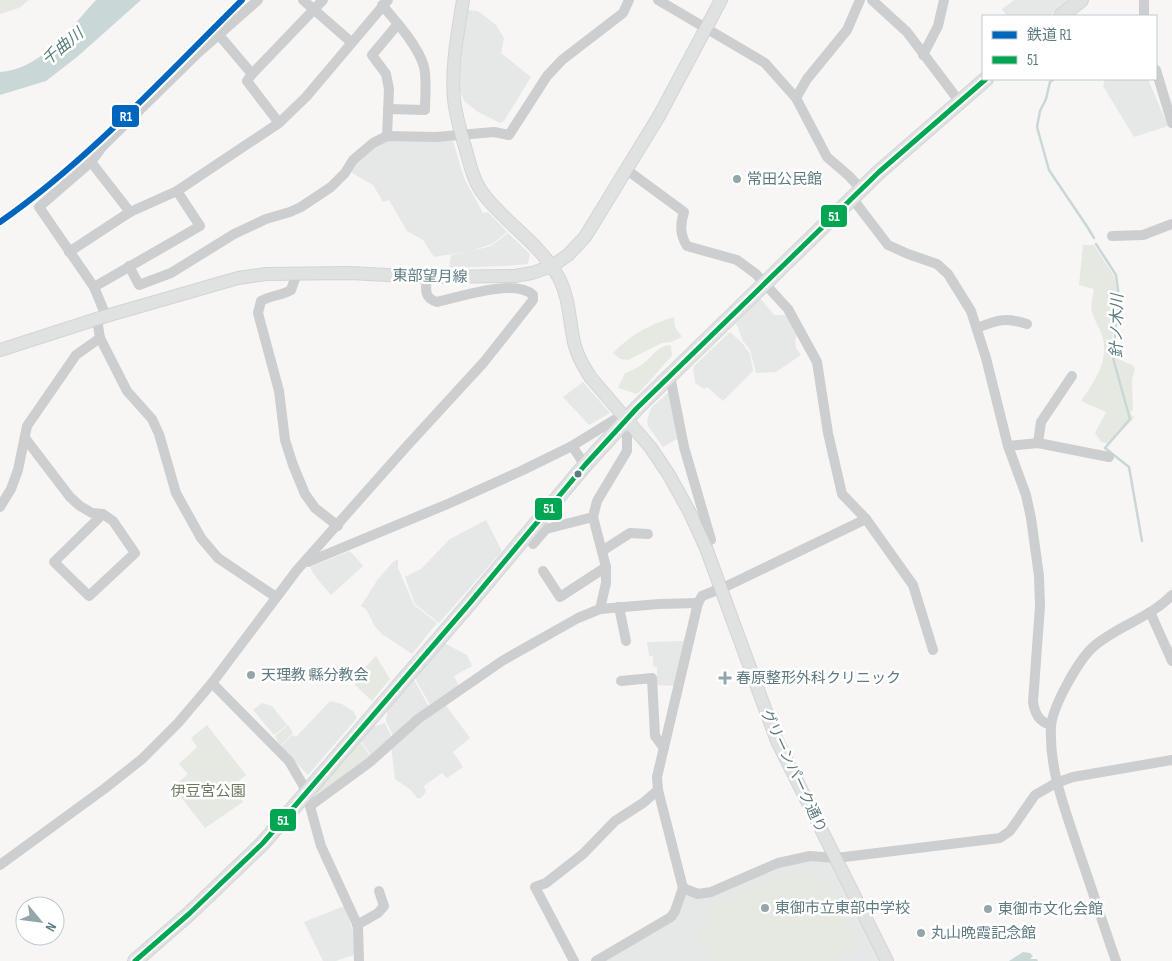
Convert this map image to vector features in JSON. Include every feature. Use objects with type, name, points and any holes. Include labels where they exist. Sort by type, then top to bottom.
[{"type":"highway","points":[[1063,15],[1081,0]]},
{"type":"highway","points":[[135,961],[190,914],[308,799],[585,465],[620,419],[670,376],[856,194],[985,80]]},
{"type":"main road","name":"グリーンパーク通り","points":[[463,0],[454,81],[455,107],[462,136],[480,190],[552,266],[565,293],[570,313],[572,336],[581,361],[620,419],[664,467],[689,511],[777,741],[888,961]]},
{"type":"main road","name":"東部望月線","points":[[0,350],[101,317],[238,278],[266,274],[297,273],[349,273],[426,277],[515,276],[532,273],[552,266],[568,255],[585,237],[627,170],[721,0]]},
{"type":"street","points":[[258,0],[200,52],[102,147],[91,162],[39,207],[68,252],[94,287],[101,317],[100,338],[127,391],[152,420],[159,434],[176,493],[201,538],[218,558],[276,597]]},
{"type":"street","points":[[303,0],[351,42]]},
{"type":"street","points":[[279,122],[247,81],[323,0]]},
{"type":"street","points":[[129,266],[139,285],[171,273],[234,234],[266,219],[300,207],[331,187],[345,173],[353,160],[373,143],[387,136],[462,136],[494,132],[509,135],[547,76],[576,48],[623,13],[630,0]]},
{"type":"street","points":[[658,0],[766,63],[796,98],[827,157],[849,176],[856,194],[888,245],[937,264],[948,274],[971,311],[986,358],[1008,446],[1026,495],[1031,518],[1039,576],[1040,606],[1033,702],[1035,712],[1040,720],[1051,725]]},
{"type":"street","points":[[796,98],[807,78],[847,30],[860,0]]},
{"type":"street","points":[[872,0],[907,32],[959,101]]},
{"type":"street","points":[[923,55],[938,26],[944,0]]},
{"type":"street","points":[[1144,0],[1144,15]]},
{"type":"street","points":[[68,252],[130,212],[177,191],[279,122],[306,97],[385,3],[420,56],[423,65],[425,110],[388,109]]},
{"type":"street","points":[[387,136],[389,88],[386,74],[372,55],[398,24]]},
{"type":"street","points":[[220,36],[252,74]]},
{"type":"street","points":[[1157,73],[1170,106],[1172,123]]},
{"type":"street","points":[[91,162],[130,212]]},
{"type":"street","points":[[627,170],[684,212],[681,226],[683,239],[687,246],[737,260],[756,274],[788,309],[817,362],[824,397],[828,433],[842,494],[866,519],[913,585],[933,650]]},
{"type":"street","points":[[94,287],[200,226],[177,191]]},
{"type":"street","points":[[1112,236],[1143,235],[1172,224]]},
{"type":"street","points":[[297,273],[292,290],[282,295],[270,296],[261,302],[258,313],[280,391],[286,440],[293,466],[305,494],[315,508],[338,526]]},
{"type":"street","points":[[0,865],[142,759],[178,723],[212,683],[297,570],[484,362],[533,300],[531,293],[521,288],[492,290],[437,302],[430,300],[427,295],[426,277]]},
{"type":"street","points":[[977,328],[998,319],[1012,319],[1027,324]]},
{"type":"street","points":[[0,507],[11,489],[18,470],[27,426],[76,354],[100,338]]},
{"type":"street","points":[[670,376],[684,447],[711,540],[702,543]]},
{"type":"street","points":[[1038,443],[1041,422],[1072,376]]},
{"type":"street","points":[[304,564],[450,503],[572,446],[620,419]]},
{"type":"street","points":[[600,608],[606,583],[606,567],[593,517],[597,501],[627,451],[627,436]]},
{"type":"street","points":[[25,438],[70,497],[92,513],[103,514],[112,521],[134,553],[89,596],[54,562],[103,514]]},
{"type":"street","points":[[1008,446],[1038,443],[1110,457]]},
{"type":"street","points":[[572,446],[585,465]]},
{"type":"street","points":[[689,511],[701,505]]},
{"type":"street","points":[[532,544],[546,529],[593,517]]},
{"type":"street","points":[[596,961],[671,917],[684,888],[658,790],[657,777],[698,603],[702,596],[727,586],[866,519]]},
{"type":"street","points":[[602,551],[630,533],[648,534]]},
{"type":"street","points":[[543,571],[560,597],[606,567]]},
{"type":"street","points":[[1116,961],[1056,783],[1051,725],[1062,694],[1076,669],[1092,648],[1118,629],[1164,603],[1172,595]]},
{"type":"street","points":[[308,799],[370,762],[418,719],[475,679],[502,661],[578,618],[600,608],[685,602],[698,603]]},
{"type":"street","points":[[619,607],[626,641]]},
{"type":"street","points":[[1150,612],[1172,662]]},
{"type":"street","points":[[621,681],[652,678],[655,736],[664,748]]},
{"type":"street","points":[[212,683],[289,761],[308,799],[321,846],[357,925],[359,961]]},
{"type":"street","points":[[684,888],[698,894],[711,892],[778,863],[810,856],[836,858],[1000,838],[1010,832],[1035,795],[1056,783],[1073,777],[1172,760]]},
{"type":"street","points":[[574,961],[534,887],[546,883],[583,854],[615,822],[658,790]]},
{"type":"street","points":[[357,925],[378,913],[384,906],[379,891]]},
{"type":"shaded area","points":[[1014,0],[1068,0],[1050,15],[1006,15],[1002,9]]},
{"type":"shaded area","points":[[468,10],[478,11],[496,25],[504,38],[501,53],[531,77],[504,121],[500,123],[478,112],[464,101],[460,90],[462,52]]},
{"type":"shaded area","points":[[1105,80],[1148,80],[1168,126],[1134,137],[1103,86]]},
{"type":"shaded area","points":[[390,140],[453,141],[464,178],[483,213],[488,212],[507,232],[492,244],[471,251],[491,246],[508,233],[530,254],[528,264],[449,268],[451,255],[465,252],[434,257],[423,240],[407,231],[389,200],[383,202],[373,185],[349,171],[354,163],[374,146]]},
{"type":"shaded area","points":[[760,298],[774,315],[785,315],[798,333],[795,340],[796,348],[801,355],[776,372],[756,373],[750,350],[743,341],[736,323]]},
{"type":"shaded area","points":[[730,332],[743,344],[750,354],[753,371],[723,401],[707,387],[704,389],[695,383],[693,367]]},
{"type":"shaded area","points":[[583,382],[610,413],[589,425],[563,397]]},
{"type":"shaded area","points":[[669,392],[671,393],[677,439],[663,447],[648,426],[647,421],[651,408]]},
{"type":"shaded area","points":[[486,520],[502,551],[439,623],[415,604],[405,577],[421,569],[450,539]]},
{"type":"shaded area","points":[[350,551],[363,566],[331,595],[314,575],[310,567]]},
{"type":"shaded area","points":[[398,559],[398,568],[414,605],[437,623],[412,654],[382,634],[374,625],[366,609],[361,606],[378,579]]},
{"type":"shaded area","points":[[686,641],[675,686],[657,685],[657,667],[653,666],[653,656],[649,656],[647,642]]},
{"type":"shaded area","points":[[444,643],[467,655],[472,666],[454,676],[460,688],[431,706],[414,677]]},
{"type":"shaded area","points":[[413,678],[429,707],[410,719],[393,736],[386,721],[388,706]]},
{"type":"shaded area","points":[[330,701],[342,704],[353,711],[357,718],[308,775],[280,747],[292,735],[296,737]]},
{"type":"shaded area","points":[[262,703],[272,706],[287,725],[274,735],[253,710]]},
{"type":"shaded area","points":[[445,704],[470,738],[453,752],[463,767],[447,778],[442,773],[424,786],[426,792],[421,798],[417,798],[411,790],[395,779],[391,746]]},
{"type":"shaded area","points":[[385,723],[392,738],[372,757],[360,739],[369,728]]},
{"type":"shaded area","name":"東御市立東部中学校","points":[[827,857],[882,961],[596,961],[671,917],[683,888],[698,894],[778,863]]},
{"type":"shaded area","points":[[344,906],[355,935],[354,955],[336,961],[323,961],[304,922]]},
{"type":"green space","points":[[0,0],[29,0],[19,8],[0,14]]},
{"type":"green space","points":[[1083,245],[1094,245],[1114,276],[1119,300],[1114,305],[1112,356],[1134,366],[1135,370],[1132,379],[1133,410],[1130,413],[1134,418],[1109,444],[1101,442],[1095,433],[1106,412],[1081,401],[1101,368],[1104,353],[1103,337],[1091,309],[1094,289],[1079,285]]},
{"type":"green space","points":[[674,317],[675,327],[682,337],[671,342],[662,343],[628,360],[620,359],[613,353],[627,340],[641,331],[656,323]]},
{"type":"green space","points":[[671,346],[672,356],[637,394],[618,388],[625,373],[640,366],[660,348]]},
{"type":"green space","points":[[376,656],[390,679],[372,701],[355,685],[357,676]]},
{"type":"green space","name":"伊豆宮公園","points":[[207,725],[246,775],[233,786],[243,802],[205,828],[173,787],[188,774],[179,764],[197,747],[191,738]]},
{"type":"green space","points":[[288,725],[293,733],[280,746],[275,736]]},
{"type":"green space","points":[[359,740],[371,757],[314,799],[314,794]]},
{"type":"green space","points":[[804,869],[820,876],[835,888],[843,920],[859,945],[837,961],[713,961],[695,933],[707,924],[713,905],[780,876]]},
{"type":"water","name":"千曲川","points":[[96,0],[141,0],[77,57],[46,81],[0,95],[0,72],[29,64],[42,56],[65,35]]},
{"type":"water","points":[[1023,952],[1030,953],[1033,956],[1030,959],[1037,959],[1038,961],[1009,961]]},
{"type":"waterway","name":"針ノ木川","points":[[1053,80],[1050,82],[1046,99],[1040,111],[1037,127],[1049,170],[1094,238]]},
{"type":"waterway","name":"針ノ木川","points":[[1096,244],[1116,275],[1119,297],[1113,358],[1130,419],[1105,448],[1129,467],[1142,541]]},
{"type":"rail line","name":"R1","points":[[0,222],[33,198],[95,145],[242,0]]},
{"type":"transit line","name":"51","points":[[135,961],[190,913],[263,843],[469,604],[585,465],[637,408],[879,172],[985,80]]},
{"type":"place","name":"常田公民館","points":[[737,179]]},
{"type":"place","name":"天理教 縣分教会","points":[[251,675]]},
{"type":"place","name":"春原整形外科クリニック","points":[[725,678]]},
{"type":"place","name":"東御市立東部中学校","points":[[765,908]]},
{"type":"place","name":"東御市文化会館","points":[[988,909]]},
{"type":"place","name":"丸山晩霞記念館","points":[[921,933]]}]
